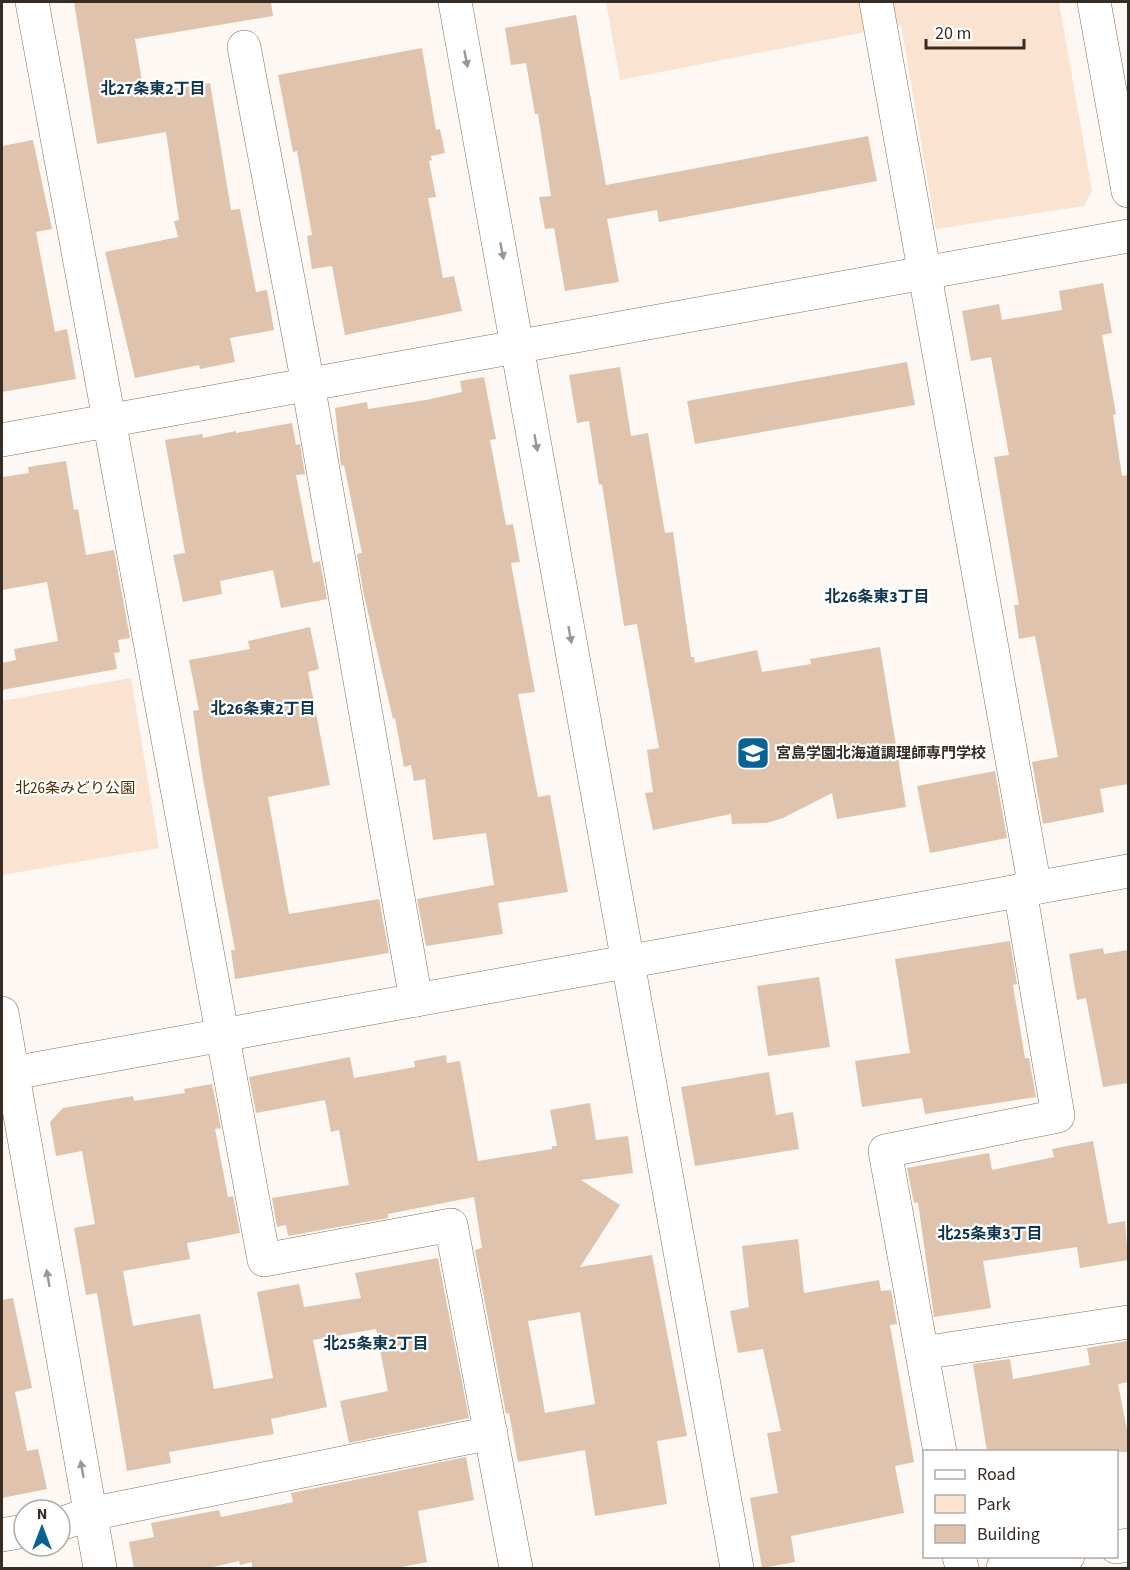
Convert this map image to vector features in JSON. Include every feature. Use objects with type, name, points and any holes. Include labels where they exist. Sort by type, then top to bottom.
[{"type":"street","points":[[32,2],[264,1260],[451,1225],[516,1569]]},
{"type":"street","points":[[455,2],[519,346],[737,1569]]},
{"type":"street","points":[[876,2],[925,273],[1028,889],[1058,1116],[885,1151],[940,1450]]},
{"type":"street","points":[[1094,2],[1128,191]]},
{"type":"street","points":[[244,47],[308,384],[416,1000]]},
{"type":"street","points":[[2,440],[1128,236]]},
{"type":"street","points":[[7,1074],[1128,871]]},
{"type":"street","points":[[2,1013],[7,1074],[100,1569]]},
{"type":"street","points":[[922,1353],[1128,1322]]},
{"type":"street","points":[[72,1520],[90,1514],[491,1433]]},
{"type":"street","points":[[1003,1569],[1063,1558]]},
{"type":"green space","points":[[606,2],[1059,2],[1092,191],[1084,206],[936,229],[901,25],[620,80]]},
{"type":"green space","name":"北26条みどり公園","points":[[131,678],[159,848],[2,875],[2,701]]},
{"type":"building","points":[[74,2],[271,2],[273,16],[135,39],[144,94],[210,83],[231,210],[240,209],[256,292],[267,290],[274,330],[230,338],[235,362],[200,369],[199,365],[135,378],[105,252],[178,237],[174,221],[179,220],[166,132],[97,144]]},
{"type":"building","points":[[576,15],[606,185],[868,136],[877,181],[659,222],[657,210],[607,219],[619,282],[565,291],[554,228],[545,229],[539,197],[551,196],[538,114],[535,114],[526,63],[511,65],[505,28]]},
{"type":"building","points":[[422,48],[436,130],[440,129],[445,153],[431,156],[432,160],[429,161],[436,197],[428,198],[443,278],[454,276],[462,311],[345,335],[332,266],[312,269],[307,236],[312,235],[297,151],[293,152],[278,75]]},
{"type":"building","points":[[33,140],[52,229],[36,232],[55,332],[67,329],[76,379],[2,392],[2,146]]},
{"type":"building","points":[[1103,283],[1112,333],[1102,335],[1116,414],[1113,415],[1122,476],[1128,475],[1128,784],[1100,789],[1104,812],[1043,824],[1032,762],[1058,757],[1035,636],[1019,639],[1014,605],[1019,605],[994,457],[1009,455],[991,357],[971,361],[962,311],[999,304],[1002,320],[1062,310],[1059,291]]},
{"type":"building","points":[[907,362],[915,405],[695,444],[687,401]]},
{"type":"building","points":[[620,367],[631,436],[648,433],[665,533],[673,532],[691,657],[694,657],[695,663],[757,650],[762,672],[811,664],[810,659],[880,647],[906,807],[837,819],[832,793],[783,818],[766,823],[732,824],[731,814],[653,830],[645,793],[653,792],[647,750],[659,748],[637,624],[624,626],[602,484],[599,485],[589,421],[577,423],[569,375]]},
{"type":"building","points":[[484,377],[496,439],[490,440],[506,525],[513,524],[520,562],[511,563],[535,692],[518,694],[538,797],[550,795],[568,892],[498,903],[503,934],[426,946],[417,899],[494,885],[486,833],[433,840],[425,779],[414,781],[411,765],[404,767],[395,718],[393,719],[363,591],[357,554],[362,553],[344,465],[341,466],[335,408],[367,402],[368,409],[426,400],[462,392],[460,381]]},
{"type":"building","points":[[292,423],[296,445],[300,444],[305,474],[296,475],[313,563],[320,561],[327,599],[281,608],[273,570],[220,581],[222,594],[183,602],[173,555],[185,553],[165,440],[202,434],[203,438]]},
{"type":"building","points":[[66,461],[74,510],[78,509],[86,555],[114,550],[130,638],[118,640],[120,652],[114,653],[117,669],[2,690],[2,663],[16,660],[14,649],[58,641],[47,582],[2,590],[2,477],[29,473],[28,467]]},
{"type":"building","points":[[310,627],[319,669],[308,672],[330,785],[268,797],[289,914],[379,899],[389,953],[235,979],[231,950],[235,950],[203,779],[193,711],[199,710],[189,660],[250,649],[248,641]]},
{"type":"building","points":[[995,771],[1007,838],[930,853],[917,786]]},
{"type":"building","points":[[1010,941],[1017,984],[1013,985],[1025,1058],[1029,1058],[1036,1097],[925,1114],[922,1098],[862,1107],[855,1061],[910,1053],[895,959]]},
{"type":"building","points":[[1103,948],[1104,954],[1128,950],[1128,1083],[1103,1087],[1086,998],[1077,1000],[1069,954]]},
{"type":"building","points":[[819,977],[830,1047],[768,1056],[757,986]]},
{"type":"building","points":[[446,1055],[447,1063],[460,1061],[478,1161],[552,1149],[552,1146],[557,1146],[550,1110],[590,1103],[596,1140],[628,1136],[633,1173],[581,1180],[620,1205],[580,1267],[652,1255],[687,1436],[657,1441],[667,1504],[595,1516],[585,1450],[518,1462],[509,1413],[506,1414],[475,1250],[482,1248],[474,1197],[388,1214],[388,1218],[288,1236],[286,1225],[277,1227],[272,1198],[349,1185],[339,1130],[331,1132],[325,1100],[256,1113],[249,1077],[350,1057],[354,1078],[415,1067],[414,1061]],"holes":[[[580,1312],[595,1404],[545,1413],[528,1321]]]},
{"type":"building","points":[[769,1072],[776,1115],[793,1112],[799,1149],[695,1166],[681,1087]]},
{"type":"building","points":[[212,1084],[221,1128],[215,1129],[228,1197],[233,1196],[240,1233],[187,1243],[190,1259],[123,1271],[133,1326],[200,1314],[214,1389],[273,1378],[257,1292],[299,1284],[304,1307],[361,1298],[355,1273],[438,1258],[469,1418],[349,1443],[340,1401],[388,1391],[376,1329],[313,1340],[327,1407],[271,1419],[274,1434],[169,1452],[171,1463],[127,1471],[97,1293],[86,1295],[74,1228],[95,1224],[82,1151],[56,1156],[50,1122],[63,1108],[133,1096],[134,1101],[185,1093],[184,1089]]},
{"type":"building","points":[[1093,1141],[1108,1224],[1125,1221],[1128,1260],[1080,1268],[1077,1247],[983,1261],[991,1308],[934,1317],[918,1202],[914,1203],[907,1168],[989,1153],[992,1170],[1054,1157],[1052,1149]]},
{"type":"building","points":[[798,1239],[804,1293],[879,1280],[881,1291],[891,1290],[897,1324],[890,1325],[914,1462],[895,1466],[904,1513],[791,1536],[795,1562],[762,1568],[750,1498],[778,1493],[767,1433],[781,1431],[763,1349],[738,1353],[730,1311],[749,1307],[742,1246]]},
{"type":"building","points":[[13,1298],[32,1388],[15,1392],[27,1451],[38,1449],[47,1489],[2,1498],[2,1300]]},
{"type":"building","points":[[1128,1341],[1128,1382],[1118,1384],[1128,1435],[1128,1452],[1118,1452],[1118,1450],[987,1450],[973,1364],[1010,1359],[1013,1379],[1090,1365],[1087,1348]]},
{"type":"building","points":[[466,1457],[474,1500],[418,1511],[427,1562],[392,1569],[252,1569],[252,1562],[240,1565],[239,1561],[205,1569],[134,1569],[129,1542],[154,1537],[151,1523],[219,1510],[221,1517],[293,1502],[291,1493]]},
{"type":"place","name":"宮島学園北海道調理師専門学校","points":[[753,753]]},
{"type":"district","name":"北27条東2丁目","points":[[153,89]]},
{"type":"district","name":"北26条東3丁目","points":[[877,597]]},
{"type":"district","name":"北26条東2丁目","points":[[263,709]]},
{"type":"district","name":"北25条東3丁目","points":[[990,1234]]},
{"type":"district","name":"北25条東2丁目","points":[[376,1344]]}]
